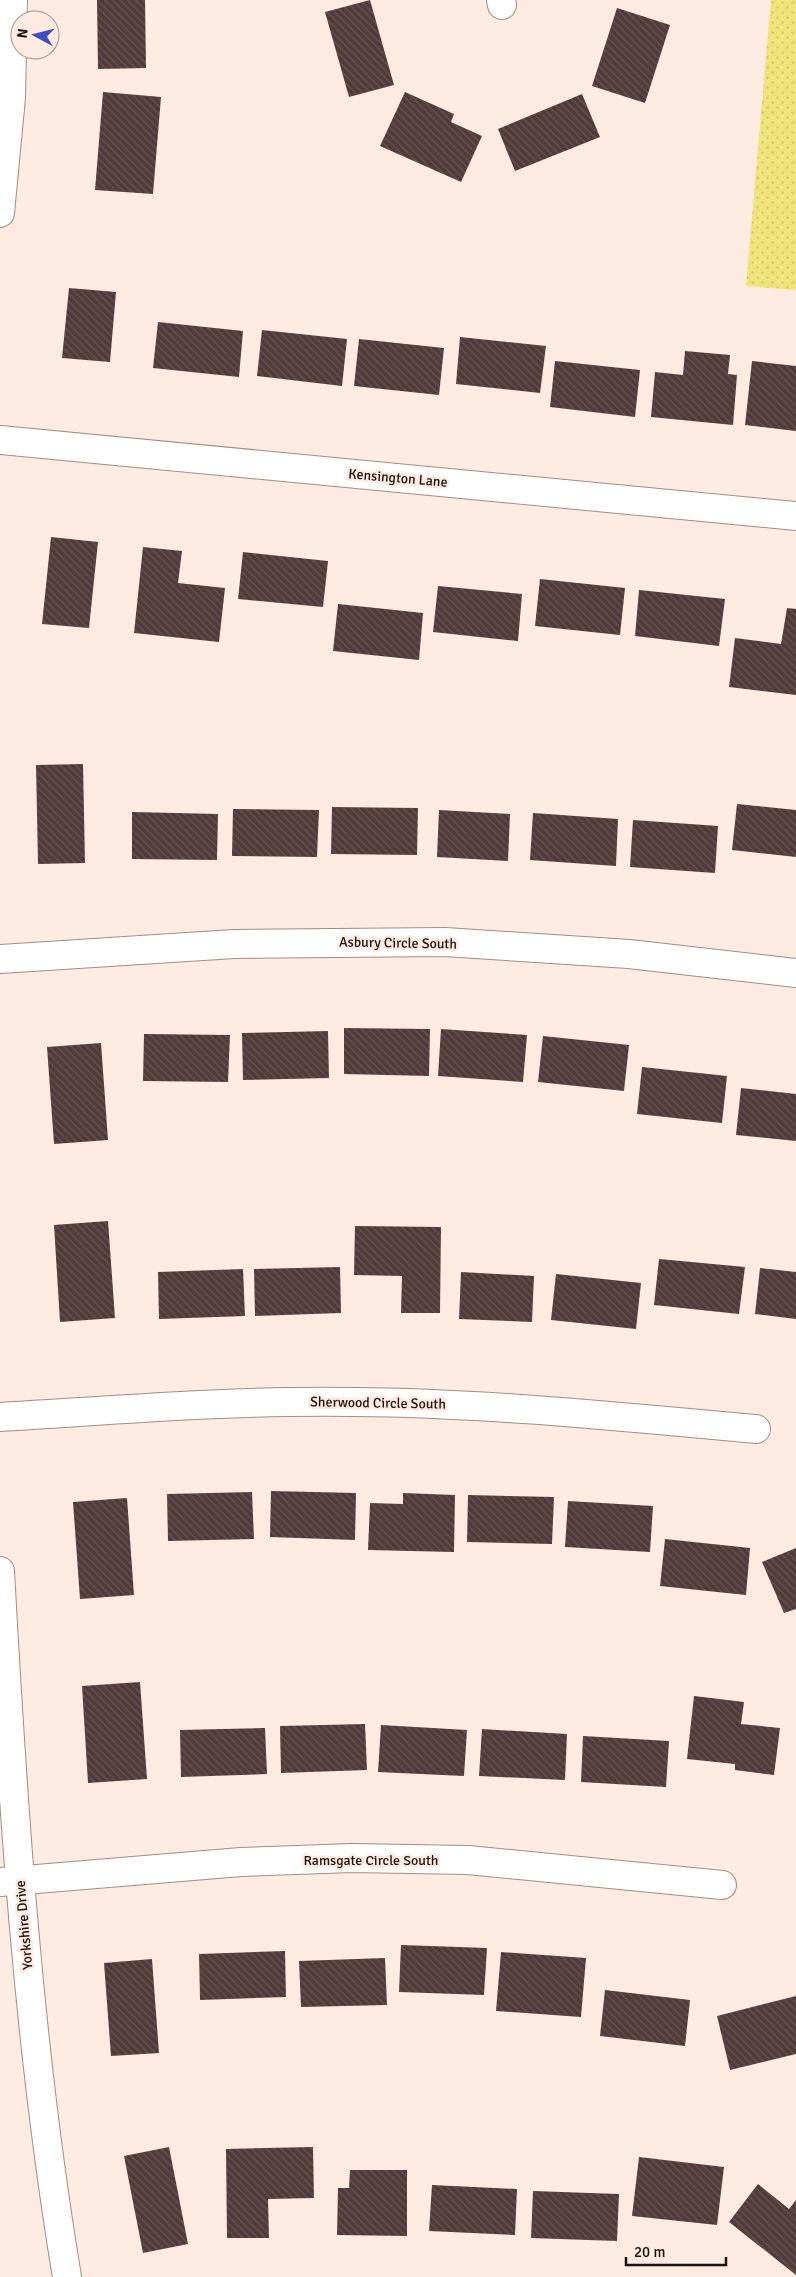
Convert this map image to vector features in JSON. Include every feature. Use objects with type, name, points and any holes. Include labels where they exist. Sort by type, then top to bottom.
[{"type":"street","points":[[0,213],[10,98],[13,0]]},
{"type":"street","name":"Kensington Lane","points":[[0,440],[796,516]]},
{"type":"street","name":"Asbury Circle South","points":[[0,959],[234,944],[445,942],[629,954],[796,973]]},
{"type":"street","name":"Sherwood Circle South","points":[[0,1417],[250,1402],[355,1402],[550,1410],[756,1429]]},
{"type":"street","name":"Yorkshire Drive","points":[[0,1571],[10,1882],[67,2277]]},
{"type":"street","name":"Ramsgate Circle South","points":[[10,1882],[241,1862],[362,1858],[468,1860],[722,1885]]},
{"type":"shaded area","points":[[771,0],[796,0],[796,290],[746,286]]},
{"type":"building","points":[[97,0],[145,0],[146,68],[98,69]]},
{"type":"building","points":[[370,0],[394,85],[349,97],[325,12]]},
{"type":"building","points":[[617,8],[670,25],[645,103],[592,86]]},
{"type":"building","points":[[103,92],[161,97],[153,194],[95,190]]},
{"type":"building","points":[[405,92],[454,114],[451,122],[482,136],[461,182],[380,146]]},
{"type":"building","points":[[582,94],[600,137],[515,171],[498,129]]},
{"type":"building","points":[[69,288],[116,292],[110,362],[62,358]]},
{"type":"building","points":[[158,322],[243,331],[239,377],[153,368]]},
{"type":"building","points":[[262,330],[347,339],[342,386],[257,376]]},
{"type":"building","points":[[460,337],[546,346],[540,393],[456,384]]},
{"type":"building","points":[[359,339],[444,348],[439,395],[354,386]]},
{"type":"building","points":[[685,351],[730,355],[728,374],[737,375],[733,425],[651,417],[655,372],[683,375]]},
{"type":"building","points":[[555,361],[640,370],[635,417],[550,407]]},
{"type":"building","points":[[752,361],[796,366],[796,431],[745,425]]},
{"type":"building","points":[[51,537],[98,542],[89,628],[42,624]]},
{"type":"building","points":[[143,547],[182,551],[178,583],[225,588],[219,642],[134,633]]},
{"type":"building","points":[[243,552],[328,561],[323,607],[238,599]]},
{"type":"building","points":[[540,579],[625,588],[620,635],[535,626]]},
{"type":"building","points":[[438,586],[522,594],[518,641],[433,632]]},
{"type":"building","points":[[639,590],[725,599],[719,646],[635,636]]},
{"type":"building","points":[[338,604],[423,613],[419,660],[333,651]]},
{"type":"building","points":[[787,608],[796,609],[796,695],[729,687],[735,638],[781,644]]},
{"type":"building","points":[[83,764],[85,863],[38,864],[36,765]]},
{"type":"building","points":[[737,804],[796,810],[796,857],[732,850]]},
{"type":"building","points":[[332,807],[418,808],[417,855],[331,854]]},
{"type":"building","points":[[233,809],[319,810],[317,857],[232,856]]},
{"type":"building","points":[[439,810],[510,814],[508,861],[437,857]]},
{"type":"building","points":[[132,812],[218,814],[217,860],[132,859]]},
{"type":"building","points":[[533,813],[618,819],[616,866],[530,860]]},
{"type":"building","points":[[633,820],[718,826],[715,873],[630,867]]},
{"type":"building","points":[[344,1028],[430,1029],[429,1076],[344,1074]]},
{"type":"building","points":[[441,1029],[527,1035],[523,1082],[438,1076]]},
{"type":"building","points":[[328,1031],[329,1078],[243,1080],[242,1033]]},
{"type":"building","points":[[144,1034],[230,1035],[228,1082],[143,1081]]},
{"type":"building","points":[[543,1036],[629,1045],[624,1091],[538,1082]]},
{"type":"building","points":[[101,1043],[108,1140],[54,1144],[47,1047]]},
{"type":"building","points":[[642,1067],[727,1076],[722,1123],[637,1114]]},
{"type":"building","points":[[741,1088],[796,1094],[796,1141],[736,1135]]},
{"type":"building","points":[[108,1221],[115,1318],[60,1322],[54,1225]]},
{"type":"building","points":[[355,1226],[441,1227],[440,1313],[401,1313],[402,1276],[354,1275]]},
{"type":"building","points":[[659,1259],[745,1267],[739,1314],[654,1305]]},
{"type":"building","points":[[340,1267],[341,1313],[255,1316],[254,1269]]},
{"type":"building","points":[[760,1268],[796,1272],[796,1319],[755,1314]]},
{"type":"building","points":[[243,1269],[245,1316],[159,1319],[158,1272]]},
{"type":"building","points":[[461,1272],[534,1276],[532,1322],[459,1319]]},
{"type":"building","points":[[556,1274],[641,1283],[636,1329],[551,1320]]},
{"type":"building","points":[[271,1491],[356,1493],[355,1540],[270,1537]]},
{"type":"building","points":[[252,1492],[254,1539],[168,1541],[167,1494]]},
{"type":"building","points":[[403,1493],[455,1495],[454,1552],[368,1550],[370,1503],[403,1504]]},
{"type":"building","points":[[468,1495],[554,1497],[552,1544],[467,1542]]},
{"type":"building","points":[[127,1498],[134,1595],[80,1599],[73,1502]]},
{"type":"building","points":[[568,1501],[653,1506],[650,1552],[565,1547]]},
{"type":"building","points":[[665,1539],[750,1548],[746,1595],[660,1586]]},
{"type":"building","points":[[796,1548],[796,1609],[784,1613],[762,1562]]},
{"type":"building","points":[[140,1682],[147,1779],[88,1783],[82,1686]]},
{"type":"building","points":[[694,1696],[744,1702],[741,1724],[780,1728],[774,1775],[735,1770],[735,1764],[687,1759]]},
{"type":"building","points":[[365,1724],[367,1770],[281,1773],[280,1726]]},
{"type":"building","points":[[381,1725],[467,1730],[464,1776],[378,1772]]},
{"type":"building","points":[[265,1728],[267,1774],[181,1777],[180,1730]]},
{"type":"building","points":[[482,1729],[567,1734],[565,1780],[479,1776]]},
{"type":"building","points":[[583,1736],[669,1741],[666,1787],[581,1782]]},
{"type":"building","points":[[401,1945],[487,1948],[484,1995],[399,1992]]},
{"type":"building","points":[[285,1951],[286,1997],[200,2000],[199,1954]]},
{"type":"building","points":[[501,1952],[586,1958],[581,2017],[496,2011]]},
{"type":"building","points":[[385,1958],[387,2005],[301,2007],[299,1961]]},
{"type":"building","points":[[152,1959],[159,2053],[111,2056],[104,1963]]},
{"type":"building","points":[[605,1990],[690,2000],[685,2046],[600,2036]]},
{"type":"building","points":[[796,1996],[796,2054],[730,2070],[717,2016]]},
{"type":"building","points":[[169,2147],[188,2244],[143,2253],[124,2156]]},
{"type":"building","points":[[313,2147],[314,2198],[268,2199],[269,2238],[227,2238],[226,2149]]},
{"type":"building","points":[[639,2157],[724,2167],[717,2225],[632,2216]]},
{"type":"building","points":[[350,2170],[407,2170],[407,2236],[337,2235],[338,2188],[349,2188]]},
{"type":"building","points":[[758,2184],[789,2209],[796,2200],[796,2275],[729,2222]]},
{"type":"building","points":[[432,2185],[517,2189],[515,2235],[429,2231]]},
{"type":"building","points":[[533,2191],[619,2194],[617,2241],[531,2238]]}]
